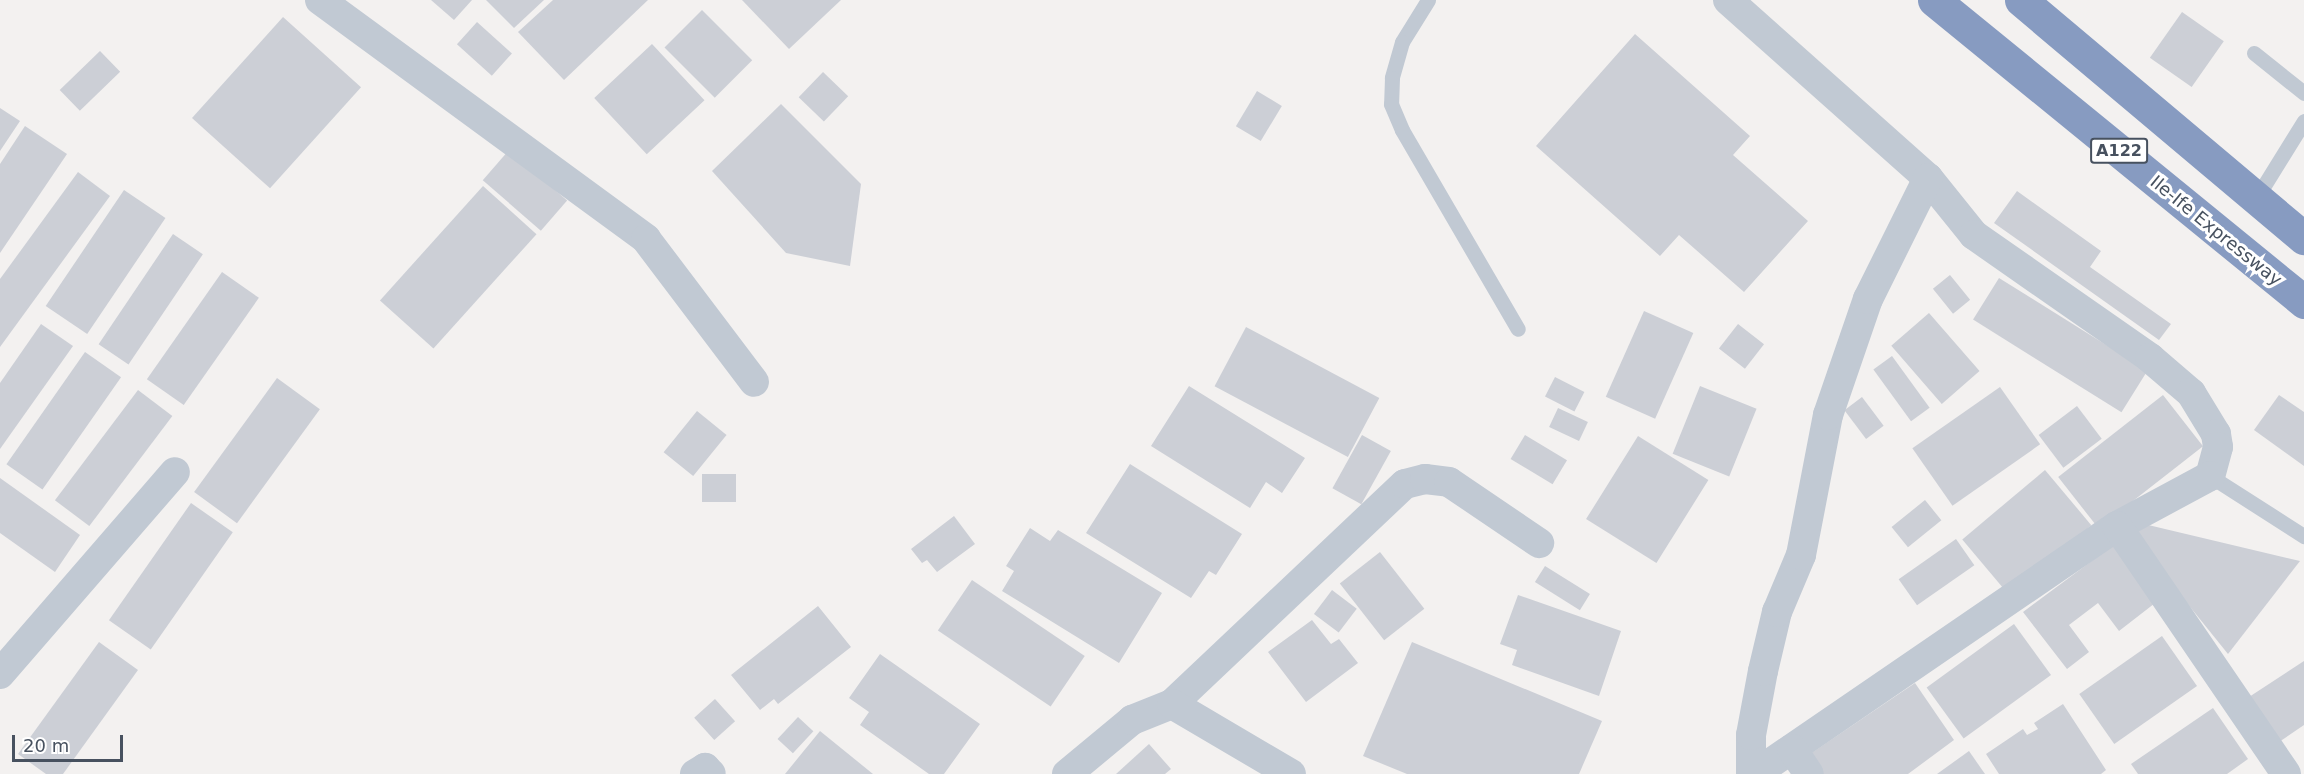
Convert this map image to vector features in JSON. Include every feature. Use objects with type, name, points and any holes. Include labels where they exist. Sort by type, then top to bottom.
[{"type":"highway","name":"Ile-Ife Expressway","points":[[1934,0],[2304,302]]},
{"type":"highway","name":"A122","points":[[2021,0],[2255,200],[2304,238]]},
{"type":"street","points":[[320,0],[646,239],[754,382]]},
{"type":"street","points":[[1728,0],[1928,178],[1974,235],[2150,358],[2191,393],[2216,434],[2218,447],[2210,476],[2117,526],[1753,774]]},
{"type":"street","points":[[1753,774],[1752,735],[1762,671],[1777,612],[1801,555],[1828,415],[1868,299],[1928,178]]},
{"type":"street","points":[[0,674],[174,472]]},
{"type":"street","points":[[1067,774],[1132,720],[1172,704],[1405,484],[1425,479],[1449,482],[1539,543]]},
{"type":"street","points":[[2117,526],[2286,774]]},
{"type":"street","points":[[1172,704],[1291,774]]},
{"type":"street","points":[[1792,749],[1809,774]]},
{"type":"street","points":[[695,774],[705,768],[711,774]]},
{"type":"lane","points":[[1428,0],[1402,42],[1392,78],[1391,104],[1402,130],[1518,329]]},
{"type":"lane","points":[[2254,53],[2304,93]]},
{"type":"lane","points":[[2255,200],[2304,121]]},
{"type":"lane","points":[[2210,476],[2304,536]]},
{"type":"building","points":[[431,0],[472,0],[454,20]]},
{"type":"building","points":[[486,0],[544,0],[514,28]]},
{"type":"building","points":[[553,0],[648,0],[564,80],[518,32]]},
{"type":"building","points":[[742,0],[841,0],[789,49]]},
{"type":"building","points":[[702,10],[752,60],[715,98],[665,47]]},
{"type":"building","points":[[2182,12],[2224,41],[2192,87],[2150,58]]},
{"type":"building","points":[[283,17],[361,87],[270,188],[192,118]]},
{"type":"building","points":[[477,22],[512,53],[492,76],[457,44]]},
{"type":"building","points":[[1635,34],[1750,136],[1733,155],[1808,221],[1744,292],[1679,235],[1660,256],[1536,146]]},
{"type":"building","points":[[652,44],[705,100],[647,154],[594,98]]},
{"type":"building","points":[[100,51],[120,72],[80,111],[60,90]]},
{"type":"building","points":[[823,72],[848,96],[824,121],[799,97]]},
{"type":"building","points":[[1257,91],[1282,106],[1261,141],[1236,126]]},
{"type":"building","points":[[781,104],[861,184],[850,266],[786,253],[712,171]]},
{"type":"building","points":[[0,108],[20,121],[0,151]]},
{"type":"building","points":[[25,126],[67,154],[0,253],[0,164]]},
{"type":"building","points":[[509,150],[567,201],[541,231],[483,180]]},
{"type":"building","points":[[78,172],[110,196],[0,347],[0,279]]},
{"type":"building","points":[[483,186],[537,234],[433,349],[380,300]]},
{"type":"building","points":[[124,190],[165,218],[87,334],[46,306]]},
{"type":"building","points":[[2017,191],[2101,251],[2090,267],[2171,324],[2159,340],[1994,223]]},
{"type":"building","points":[[173,234],[203,254],[128,364],[99,344]]},
{"type":"building","points":[[222,272],[259,298],[184,405],[147,379]]},
{"type":"building","points":[[1950,275],[1970,300],[1953,314],[1933,289]]},
{"type":"building","points":[[1999,278],[2147,371],[2121,412],[1973,320]]},
{"type":"building","points":[[1644,311],[1693,333],[1655,419],[1606,397]]},
{"type":"building","points":[[1929,313],[1980,371],[1942,404],[1891,346]]},
{"type":"building","points":[[41,324],[73,346],[0,449],[0,383]]},
{"type":"building","points":[[1738,324],[1764,344],[1745,369],[1719,348]]},
{"type":"building","points":[[1246,327],[1379,398],[1348,457],[1215,386]]},
{"type":"building","points":[[85,352],[121,377],[42,489],[6,464]]},
{"type":"building","points":[[1892,356],[1930,408],[1911,421],[1873,370]]},
{"type":"building","points":[[1555,377],[1584,392],[1574,412],[1545,397]]},
{"type":"building","points":[[277,378],[320,409],[237,523],[194,492]]},
{"type":"building","points":[[1189,386],[1305,458],[1282,493],[1266,482],[1250,508],[1151,446]]},
{"type":"building","points":[[1700,386],[1757,409],[1729,477],[1673,454]]},
{"type":"building","points":[[2000,387],[2040,444],[1953,506],[1912,448]]},
{"type":"building","points":[[138,390],[172,416],[89,526],[55,500]]},
{"type":"building","points":[[2163,395],[2203,446],[2098,528],[2058,477]]},
{"type":"building","points":[[2279,395],[2304,412],[2304,466],[2254,430]]},
{"type":"building","points":[[1862,397],[1884,426],[1866,439],[1844,410]]},
{"type":"building","points":[[2077,406],[2102,439],[2063,468],[2039,435]]},
{"type":"building","points":[[1558,408],[1588,422],[1579,441],[1549,427]]},
{"type":"building","points":[[697,411],[727,435],[693,476],[664,452]]},
{"type":"building","points":[[1362,435],[1391,451],[1361,504],[1332,488]]},
{"type":"building","points":[[1525,435],[1567,460],[1553,484],[1511,459]]},
{"type":"building","points":[[1638,436],[1708,480],[1656,563],[1586,519]]},
{"type":"building","points":[[1130,464],[1242,534],[1216,575],[1209,571],[1191,598],[1086,533]]},
{"type":"building","points":[[2045,470],[2091,525],[2009,595],[1962,539]]},
{"type":"building","points":[[702,474],[736,474],[736,502],[702,502]]},
{"type":"building","points":[[0,478],[80,535],[55,572],[0,533]]},
{"type":"building","points":[[1925,500],[1941,520],[1908,547],[1892,527]]},
{"type":"building","points":[[191,503],[233,532],[151,649],[109,620]]},
{"type":"building","points":[[954,516],[975,544],[937,572],[927,560],[922,563],[911,549]]},
{"type":"building","points":[[2144,524],[2300,561],[2228,654],[2133,536]]},
{"type":"building","points":[[1030,528],[1050,541],[1058,530],[1162,593],[1119,663],[1002,591],[1014,571],[1006,566]]},
{"type":"building","points":[[1956,539],[1974,565],[1917,605],[1899,579]]},
{"type":"building","points":[[2116,543],[2159,600],[2119,631],[2098,603],[2069,625],[2089,652],[2067,669],[2023,612]]},
{"type":"building","points":[[1380,552],[1424,609],[1384,640],[1340,583]]},
{"type":"building","points":[[1545,566],[1590,594],[1580,610],[1535,582]]},
{"type":"building","points":[[972,580],[1085,656],[1051,707],[938,631]]},
{"type":"building","points":[[1332,590],[1357,609],[1339,633],[1314,614]]},
{"type":"building","points":[[1518,595],[1621,631],[1599,696],[1512,665],[1517,650],[1500,644]]},
{"type":"building","points":[[818,606],[851,647],[778,704],[774,699],[760,710],[731,675]]},
{"type":"building","points":[[1312,620],[1331,644],[1339,639],[1358,663],[1306,702],[1268,652]]},
{"type":"building","points":[[2014,624],[2051,675],[1964,738],[1927,687]]},
{"type":"building","points":[[2162,636],[2197,686],[2114,744],[2079,694]]},
{"type":"building","points":[[99,642],[138,670],[63,774],[46,774],[18,754]]},
{"type":"building","points":[[1412,642],[1602,721],[1579,774],[1407,774],[1363,756]]},
{"type":"building","points":[[880,654],[980,724],[944,774],[929,774],[860,725],[869,712],[849,698]]},
{"type":"building","points":[[2304,661],[2304,725],[2279,742],[2249,697]]},
{"type":"building","points":[[1915,683],[1954,740],[1908,774],[1823,774],[1810,754]]},
{"type":"building","points":[[715,699],[735,721],[714,740],[694,718]]},
{"type":"building","points":[[2063,704],[2106,770],[2101,774],[1999,774],[1986,754],[2023,729],[2027,735],[2038,729],[2034,723]]},
{"type":"building","points":[[2213,708],[2248,759],[2227,774],[2138,774],[2131,764]]},
{"type":"building","points":[[798,717],[813,731],[793,753],[778,739]]},
{"type":"building","points":[[820,731],[873,774],[785,774]]},
{"type":"building","points":[[1149,744],[1171,769],[1165,774],[1116,774]]},
{"type":"building","points":[[1969,751],[1985,774],[1937,774]]}]
